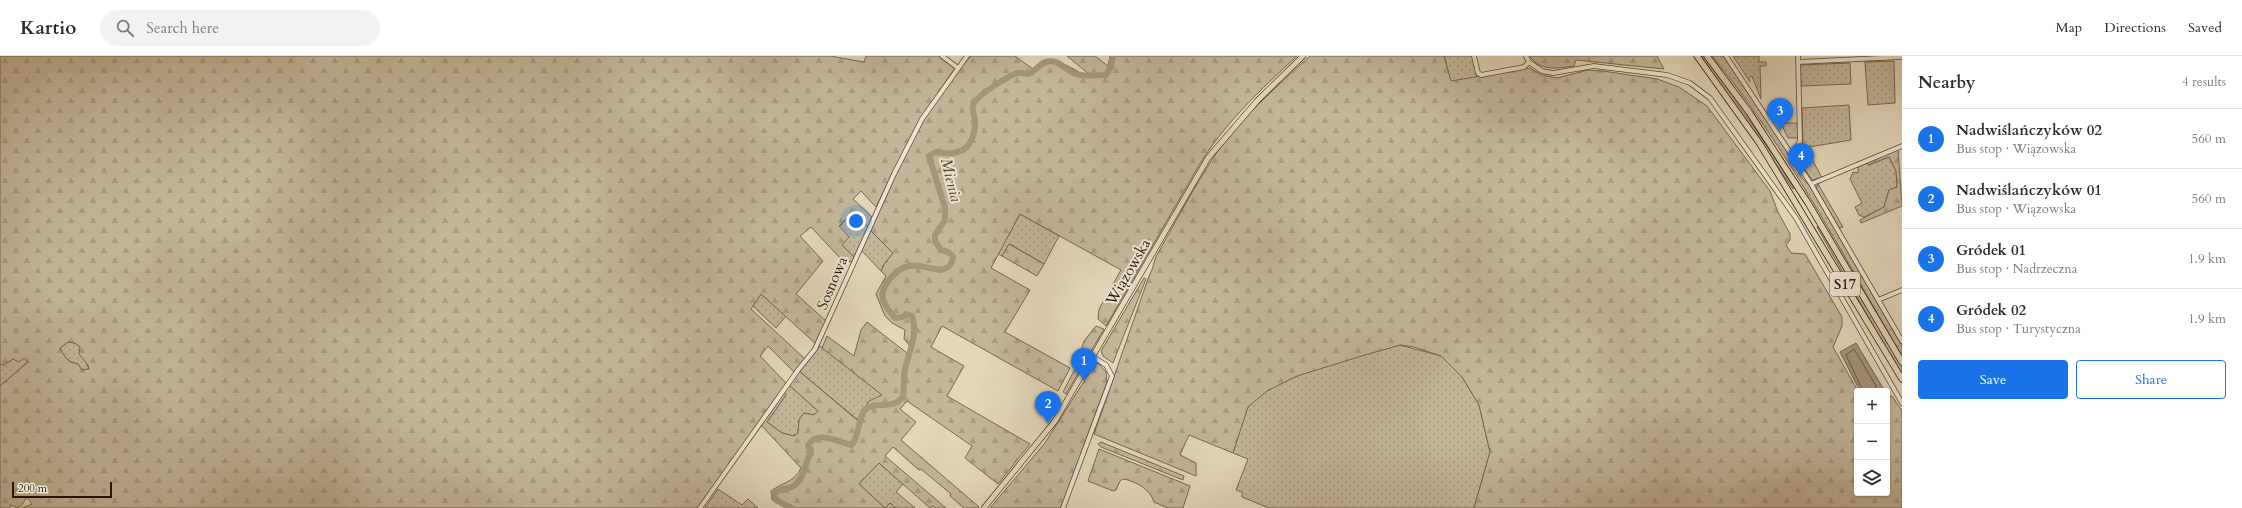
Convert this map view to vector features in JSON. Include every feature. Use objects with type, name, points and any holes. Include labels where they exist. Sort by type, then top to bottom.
[{"type":"highway","name":"S17","points":[[1697,56],[1764,150],[1902,379]]},
{"type":"highway","name":"S17","points":[[1708,56],[1749,112],[1808,203],[1902,362]]},
{"type":"main road","name":"Wiązowska","points":[[984,508],[1051,427],[1208,158],[1256,101],[1303,56]]},
{"type":"street","points":[[942,56],[958,68]]},
{"type":"street","name":"Sosnowa","points":[[700,508],[798,370],[815,349],[894,174],[922,119],[967,56]]},
{"type":"street","points":[[1474,56],[1478,73],[1481,75],[1524,67],[1529,62]]},
{"type":"street","points":[[1526,56],[1529,62],[1542,71],[1553,73],[1594,66],[1667,75],[1690,83],[1710,98],[1796,218],[1902,403]]},
{"type":"street","points":[[1726,56],[1811,184],[1902,341]]},
{"type":"street","points":[[1790,153],[1797,147],[1800,141],[1798,56]]},
{"type":"street","points":[[1798,62],[1902,57]]},
{"type":"street","points":[[1811,184],[1902,146]]},
{"type":"street","points":[[1878,300],[1902,290]]},
{"type":"street","points":[[1063,508],[1112,376],[1106,365],[1093,357]]},
{"type":"green space","points":[[0,56],[830,56],[864,62],[866,56],[939,56],[955,68],[921,118],[876,207],[861,191],[853,199],[872,217],[868,227],[853,212],[839,226],[849,237],[842,245],[854,257],[852,262],[842,260],[811,227],[800,236],[823,261],[796,294],[826,321],[816,344],[761,294],[751,309],[805,359],[794,372],[768,346],[760,356],[787,384],[697,508],[22,508],[32,504],[27,497],[21,506],[17,508],[11,505],[10,508],[0,508],[0,386],[28,362],[24,358],[19,362],[13,359],[3,365],[0,364]],"holes":[[[68,342],[75,343],[80,347],[79,354],[88,365],[89,369],[82,370],[78,364],[69,361],[60,348]]]},
{"type":"green space","points":[[971,56],[1015,56],[1033,69],[1045,61],[1057,62],[1084,75],[1089,74],[1067,56],[1095,56],[1108,66],[1110,56],[1297,56],[1243,108],[1208,152],[1106,326],[1098,319],[1099,309],[1121,270],[1020,214],[991,268],[1030,290],[1005,332],[1070,368],[1058,391],[942,326],[931,347],[964,366],[947,396],[1030,444],[998,484],[965,458],[972,446],[907,401],[900,409],[916,422],[901,440],[979,507],[964,508],[950,496],[951,494],[921,469],[919,470],[893,447],[885,456],[946,508],[936,508],[933,506],[930,508],[879,463],[859,484],[885,508],[786,508],[772,500],[771,491],[796,476],[801,468],[761,425],[784,393],[786,395],[767,422],[782,433],[794,436],[798,433],[799,420],[804,413],[814,415],[818,411],[789,385],[799,371],[857,420],[869,401],[882,395],[822,348],[827,336],[854,356],[861,330],[867,322],[907,353],[910,346],[904,339],[905,330],[892,323],[885,316],[876,294],[886,276],[881,271],[893,253],[870,230],[913,138],[940,96]]},
{"type":"green space","points":[[1310,56],[1444,56],[1451,81],[1530,68],[1542,75],[1557,78],[1588,70],[1603,71],[1657,79],[1679,87],[1707,106],[1770,191],[1778,212],[1790,234],[1790,240],[1786,245],[1791,253],[1805,254],[1842,317],[1842,326],[1833,347],[1856,388],[1854,388],[1854,496],[1890,496],[1890,397],[1892,396],[1902,411],[1902,508],[1474,508],[1490,452],[1479,405],[1462,377],[1441,356],[1414,347],[1400,345],[1297,376],[1267,391],[1248,407],[1233,453],[1189,435],[1180,455],[1196,463],[1196,476],[1094,434],[1158,253],[1198,181],[1223,144],[1258,104]]},
{"type":"green space","points":[[1444,56],[1473,56],[1477,77],[1451,82]]},
{"type":"green space","points":[[1530,56],[1657,56],[1664,69],[1576,60],[1574,66],[1550,68],[1539,65]]},
{"type":"green space","points":[[1701,56],[1703,56],[1750,121],[1794,188],[1793,189]]},
{"type":"green space","points":[[1712,56],[1724,56],[1792,159],[1801,177],[1810,186],[1902,346],[1902,356],[1813,202],[1789,164],[1765,127]]},
{"type":"green space","points":[[1733,56],[1759,56],[1759,62],[1766,62],[1766,66],[1760,66],[1761,99],[1752,76],[1749,78],[1750,82]]},
{"type":"green space","points":[[1894,61],[1895,103],[1868,105],[1865,62]]},
{"type":"green space","points":[[1850,63],[1851,84],[1801,86],[1800,65]]},
{"type":"green space","points":[[1849,105],[1851,140],[1803,148],[1802,159],[1811,157],[1822,178],[1812,180],[1795,155],[1803,142],[1802,108]]},
{"type":"green space","points":[[1781,123],[1797,123],[1798,138],[1788,138]]},
{"type":"green space","points":[[1898,149],[1902,206],[1861,223],[1860,220],[1884,207],[1889,190],[1897,187],[1896,171],[1889,157],[1868,165],[1867,163]]},
{"type":"green space","points":[[1889,157],[1896,171],[1897,187],[1889,190],[1884,207],[1864,217],[1859,215],[1855,207],[1862,203],[1850,179],[1853,172],[1858,173],[1858,166],[1867,163],[1868,165]]},
{"type":"green space","points":[[1818,184],[1843,227],[1839,228],[1816,188]]},
{"type":"green space","points":[[853,212],[868,227],[854,257],[842,245],[839,227]]},
{"type":"green space","points":[[1020,214],[1059,236],[1044,264],[1010,244],[1002,256],[998,254]]},
{"type":"green space","points":[[1818,226],[1902,366],[1902,376],[1817,227]]},
{"type":"green space","points":[[870,230],[893,253],[881,271],[861,250]]},
{"type":"green space","points":[[1009,244],[1044,264],[1037,276],[1002,256]]},
{"type":"green space","points":[[1144,278],[1146,279],[1113,363],[1103,356],[1101,351]]},
{"type":"green space","points":[[761,294],[786,316],[776,328],[753,306]]},
{"type":"green space","points":[[1096,326],[1104,329],[1066,394],[1063,392],[1075,369],[1084,341]]},
{"type":"green space","points":[[68,342],[75,343],[80,347],[89,369],[82,370],[78,364],[69,361],[65,356],[59,348]]},
{"type":"green space","points":[[1400,345],[1441,356],[1462,377],[1479,405],[1490,452],[1474,508],[1269,508],[1242,497],[1242,492],[1236,490],[1248,459],[1233,453],[1247,410],[1260,395],[1277,385],[1319,368]]},
{"type":"green space","points":[[820,346],[883,395],[862,409],[858,420],[799,371]]},
{"type":"green space","points":[[24,358],[28,362],[0,386],[0,364],[3,365],[13,359]]},
{"type":"green space","points":[[1098,363],[1106,372],[1107,382],[1061,508],[990,508],[1045,443],[1095,364]]},
{"type":"green space","points":[[789,385],[818,411],[814,415],[804,413],[799,420],[798,433],[794,436],[782,433],[767,422],[786,395],[784,393]]},
{"type":"green space","points":[[1101,442],[1184,476],[1183,480],[1101,447],[1098,444]]},
{"type":"green space","points":[[1099,449],[1190,486],[1183,508],[1168,508],[1154,502],[1146,490],[1138,484],[1128,480],[1123,479],[1120,481],[1116,490],[1113,491],[1088,481]]},
{"type":"green space","points":[[879,463],[903,484],[896,492],[915,508],[896,508],[890,503],[885,508],[858,484]]},
{"type":"green space","points":[[718,489],[742,505],[748,499],[758,508],[705,508]]},
{"type":"green space","points":[[890,503],[896,508],[885,508]]},
{"type":"water","points":[[1856,343],[1883,388],[1858,388],[1840,352]]},
{"type":"waterway","name":"Mienia","points":[[791,508],[776,500],[774,494],[798,483],[811,453],[811,449],[808,446],[811,441],[822,437],[851,445],[856,437],[863,412],[866,409],[875,405],[894,404],[903,397],[905,367],[912,346],[914,324],[912,316],[906,314],[903,317],[895,318],[888,310],[882,295],[884,289],[886,284],[899,270],[913,265],[943,269],[947,268],[953,259],[953,256],[948,252],[941,250],[935,241],[935,235],[945,220],[945,208],[929,156],[936,152],[959,152],[965,148],[969,144],[974,130],[975,119],[972,108],[974,103],[988,90],[1009,77],[1020,73],[1028,74],[1044,63],[1051,61],[1058,63],[1076,74],[1087,76],[1106,75],[1111,67],[1113,56]]},
{"type":"place","name":"Gródek 01","points":[[1780,131]]},
{"type":"place","name":"Gródek 02","points":[[1801,176]]},
{"type":"place","name":"Nadwiślańczyków 02","points":[[1084,381]]},
{"type":"place","name":"Nadwiślańczyków 01","points":[[1048,424]]}]
